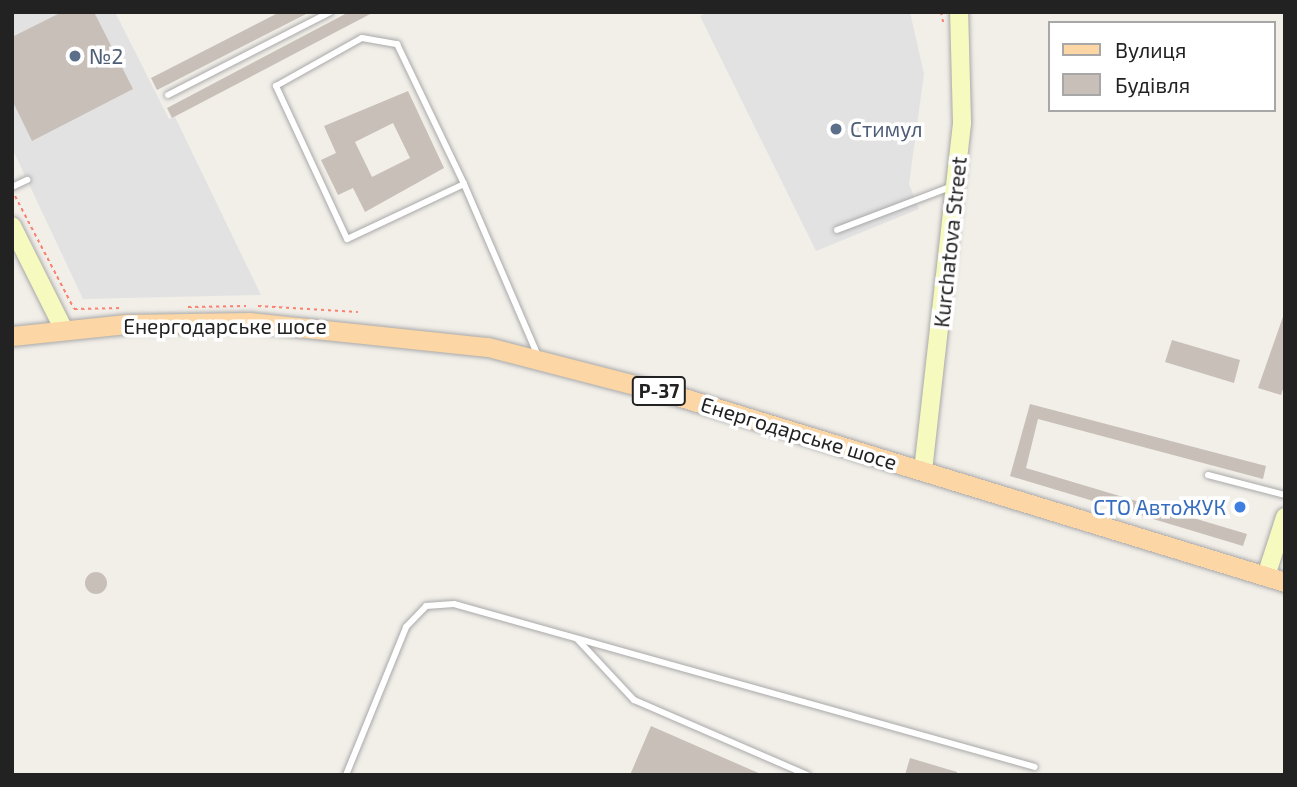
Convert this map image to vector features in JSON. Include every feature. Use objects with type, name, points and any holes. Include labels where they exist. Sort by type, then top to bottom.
[{"type":"main road","name":"Енергодарське шосе","points":[[12,336],[63,328],[332,326],[539,358],[923,471],[1275,579]]},
{"type":"street","name":"Kurchatova Street","points":[[923,471],[957,184],[964,85],[959,12]]},
{"type":"street","points":[[12,226],[63,328]]},
{"type":"street","points":[[1275,579],[1285,517]]},
{"type":"lane","points":[[167,95],[330,12]]},
{"type":"lane","points":[[464,184],[347,239],[276,86],[362,38],[397,44],[464,184],[539,358]]},
{"type":"lane","points":[[12,189],[27,180]]},
{"type":"lane","points":[[837,230],[957,184]]},
{"type":"lane","points":[[1208,475],[1285,495]]},
{"type":"lane","points":[[346,775],[406,627],[426,606],[454,604],[1035,766]]},
{"type":"lane","points":[[577,638],[634,700],[807,775]]},
{"type":"path","points":[[12,189],[74,309],[130,308]]},
{"type":"path","points":[[185,307],[358,312]]},
{"type":"shaded area","points":[[12,12],[115,12],[169,119],[175,117],[261,295],[83,299],[12,148]]},
{"type":"shaded area","name":"Стимул","points":[[708,12],[910,12],[924,74],[909,184],[919,209],[816,251],[700,16]]},
{"type":"building","name":"№2","points":[[62,12],[94,12],[133,89],[32,141],[12,100],[12,37]]},
{"type":"building","points":[[280,12],[310,12],[157,90],[151,78]]},
{"type":"building","points":[[349,12],[374,12],[172,118],[167,108]]},
{"type":"building","points":[[408,91],[444,168],[365,212],[353,188],[338,195],[321,160],[336,153],[324,126]],"holes":[[[393,123],[410,158],[372,177],[355,142]]]},
{"type":"building","points":[[1285,311],[1285,383],[1281,395],[1258,388]]},
{"type":"building","points":[[1172,340],[1240,360],[1234,383],[1165,362]]},
{"type":"building","points":[[1030,404],[1266,466],[1263,479],[1038,419],[1026,468],[1247,534],[1243,546],[1010,476]]},
{"type":"building","points":[[96,572],[104,575],[107,583],[104,591],[96,594],[88,591],[85,583],[88,575]]},
{"type":"building","points":[[651,726],[763,775],[630,775]]},
{"type":"building","points":[[910,758],[957,772],[957,775],[905,775]]},
{"type":"place","name":"№2","points":[[75,56]]},
{"type":"place","name":"Стимул","points":[[836,129]]},
{"type":"place","name":"СТО АвтоЖУК","points":[[1240,507]]}]
